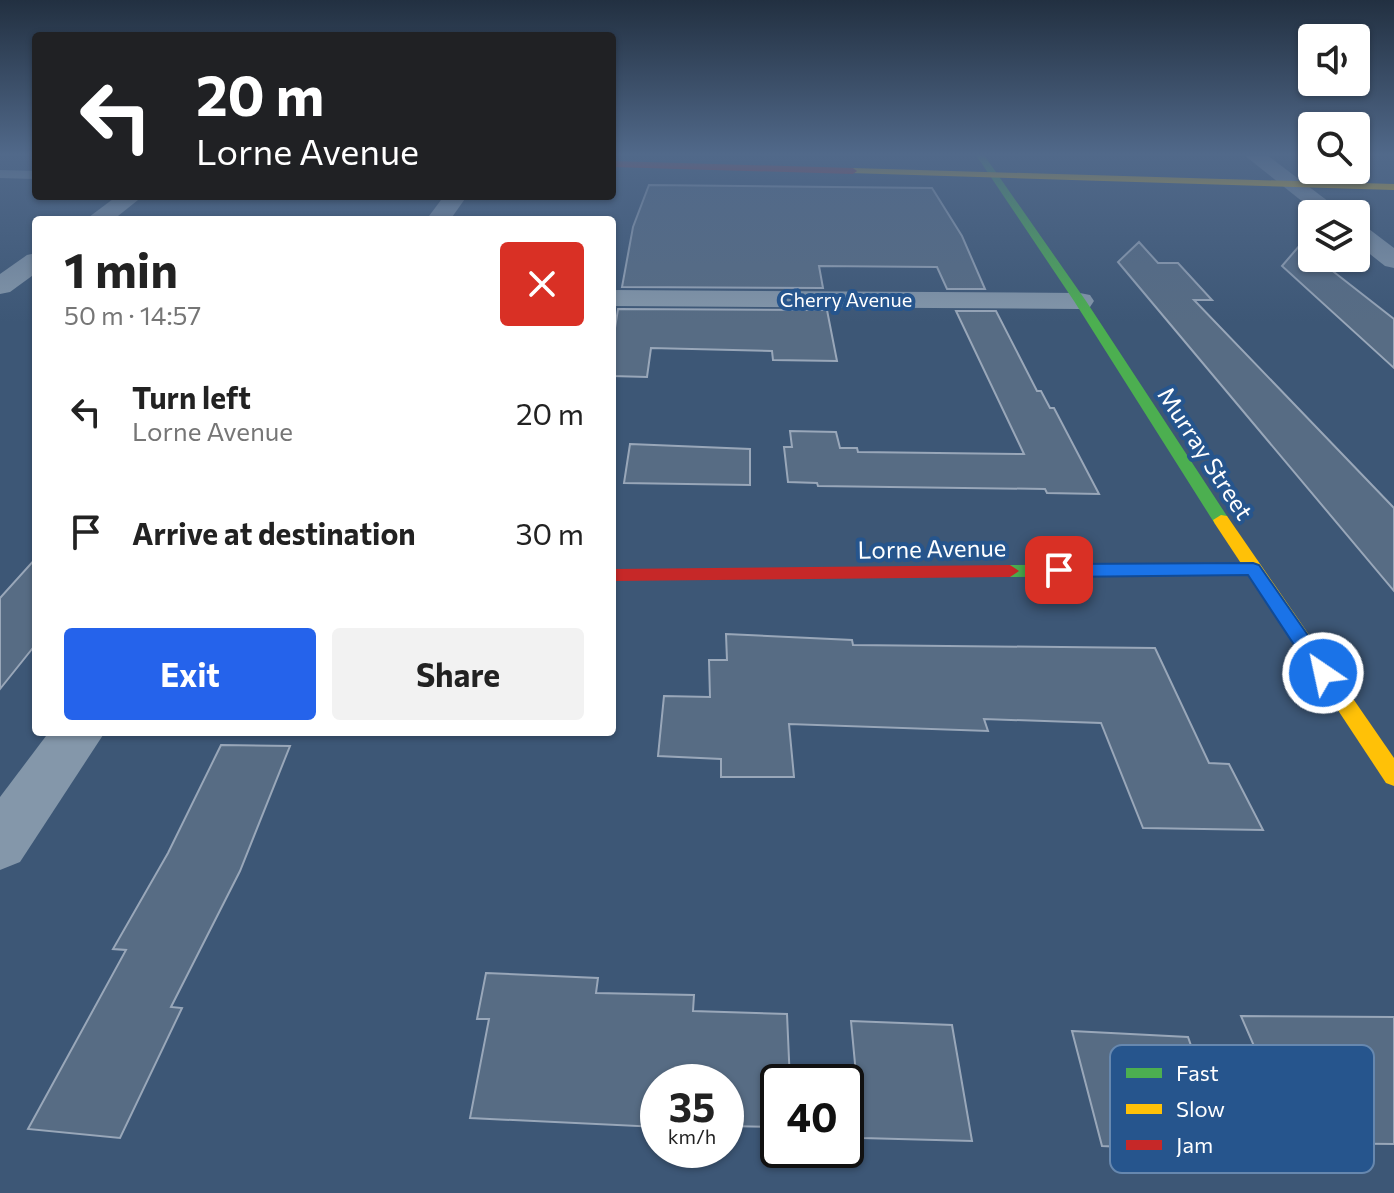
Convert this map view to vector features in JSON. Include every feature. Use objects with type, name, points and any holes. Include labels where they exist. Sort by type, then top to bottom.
[{"type":"street","name":"Murray Street","points":[[1019,211],[1253,569],[1394,776]]},
{"type":"street","points":[[1370,242],[1394,260]]},
{"type":"street","points":[[0,286],[32,264]]},
{"type":"street","name":"Cherry Avenue","points":[[616,298],[1080,301]]},
{"type":"street","name":"Lorne Avenue","points":[[616,575],[1253,569]]},
{"type":"street","points":[[0,843],[76,736]]},
{"type":"building","points":[[639,211],[946,211],[962,236],[985,289],[947,289],[937,267],[819,266],[823,288],[622,287],[633,227]]},
{"type":"building","points":[[1139,242],[1158,263],[1178,263],[1212,300],[1194,300],[1394,508],[1394,591],[1118,262]]},
{"type":"building","points":[[1298,247],[1298,272],[1334,272],[1394,319],[1394,368],[1282,266]]},
{"type":"building","points":[[618,309],[827,310],[837,361],[773,360],[772,351],[651,348],[647,377],[616,376]]},
{"type":"building","points":[[956,311],[996,311],[1037,391],[1041,391],[1050,408],[1054,408],[1099,494],[1047,493],[1045,489],[818,486],[817,483],[788,482],[784,447],[792,447],[790,431],[836,432],[840,448],[857,448],[858,452],[1024,454]]},
{"type":"building","points":[[630,444],[750,449],[750,485],[624,483]]},
{"type":"building","points":[[32,562],[32,649],[0,689],[0,598]]},
{"type":"building","points":[[726,634],[852,640],[853,645],[1155,648],[1209,763],[1229,764],[1263,830],[1143,828],[1101,723],[984,719],[988,731],[789,724],[794,777],[721,777],[721,759],[658,756],[664,696],[710,697],[709,660],[727,660]]},
{"type":"building","points":[[221,745],[290,746],[240,871],[171,1007],[182,1008],[120,1138],[28,1129],[126,950],[113,949],[168,853]]},
{"type":"building","points":[[486,973],[598,978],[596,993],[694,995],[693,1011],[787,1014],[789,1064],[760,1064],[760,1127],[744,1126],[744,1064],[640,1064],[640,1126],[470,1118],[489,1019],[477,1019]]},
{"type":"building","points":[[1241,1016],[1394,1017],[1394,1144],[1374,1144],[1374,1045],[1254,1045]]},
{"type":"building","points":[[851,1021],[952,1025],[972,1141],[864,1138],[864,1064],[855,1064]]},
{"type":"building","points":[[1072,1031],[1188,1037],[1191,1045],[1110,1045],[1110,1146],[1102,1146]]},
{"type":"traffic: fast","points":[[1018,211],[1080,301],[1221,520]]},
{"type":"traffic: fast","points":[[1010,571],[1253,569]]},
{"type":"traffic: slow","points":[[1221,520],[1394,776]]},
{"type":"traffic: jam","points":[[616,575],[1010,571]]},
{"type":"route","points":[[1059,570],[1253,569],[1323,673]]}]
